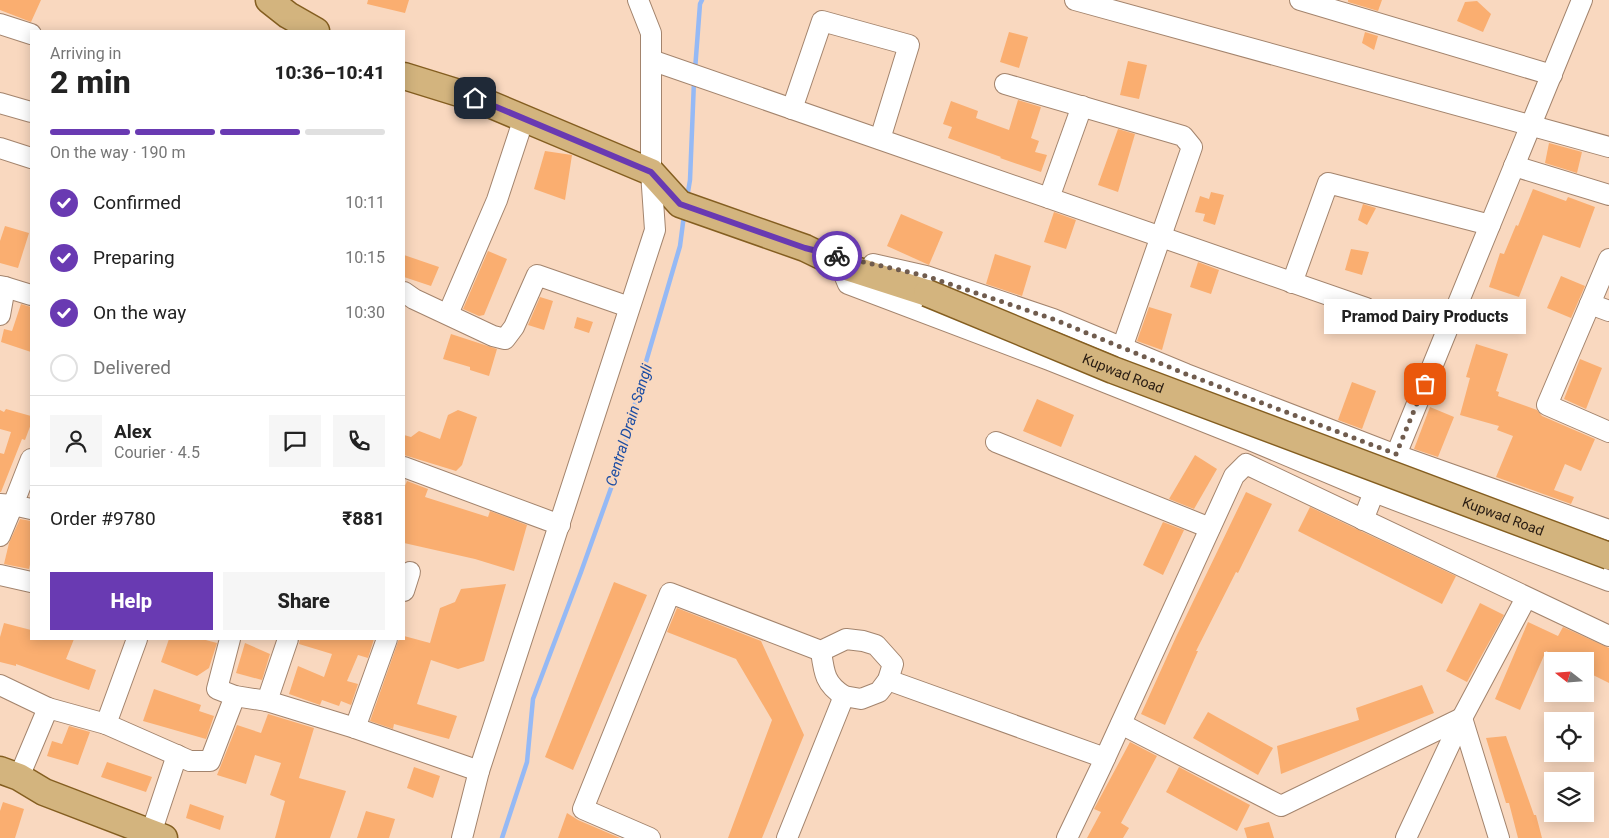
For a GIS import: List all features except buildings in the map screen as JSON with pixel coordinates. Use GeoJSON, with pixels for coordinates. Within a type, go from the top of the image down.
{"type":"FeatureCollection","features":[{"type":"Feature","properties":{"kind":"main road"},"geometry":{"type":"LineString","coordinates":[[269,0],[288,15],[314,30]]}},
{"type":"Feature","properties":{"kind":"main road"},"geometry":{"type":"LineString","coordinates":[[405,76],[475,98],[651,172]]}},
{"type":"Feature","properties":{"kind":"main road","name":"Kupwad Road"},"geometry":{"type":"LineString","coordinates":[[651,172],[680,204],[805,248],[840,266],[927,293],[1113,370],[1609,556]]}},
{"type":"Feature","properties":{"kind":"main road"},"geometry":{"type":"LineString","coordinates":[[9,774],[44,792],[158,835]]}},
{"type":"Feature","properties":{"kind":"street"},"geometry":{"type":"LineString","coordinates":[[462,838],[479,771],[655,230],[651,172],[651,33],[638,0]]}},
{"type":"Feature","properties":{"kind":"street"},"geometry":{"type":"LineString","coordinates":[[1075,0],[1530,127],[1609,147]]}},
{"type":"Feature","properties":{"kind":"street"},"geometry":{"type":"LineString","coordinates":[[1300,0],[1552,74]]}},
{"type":"Feature","properties":{"kind":"street"},"geometry":{"type":"LineString","coordinates":[[1363,520],[1374,492],[1396,454],[1582,0]]}},
{"type":"Feature","properties":{"kind":"street"},"geometry":{"type":"LineString","coordinates":[[792,109],[822,21],[909,44],[880,139]]}},
{"type":"Feature","properties":{"kind":"street"},"geometry":{"type":"LineString","coordinates":[[0,24],[30,34]]}},
{"type":"Feature","properties":{"kind":"street"},"geometry":{"type":"LineString","coordinates":[[651,60],[1366,308]]}},
{"type":"Feature","properties":{"kind":"street"},"geometry":{"type":"LineString","coordinates":[[1005,84],[1183,136],[1192,147],[1122,348]]}},
{"type":"Feature","properties":{"kind":"street"},"geometry":{"type":"LineString","coordinates":[[0,103],[30,112]]}},
{"type":"Feature","properties":{"kind":"street"},"geometry":{"type":"LineString","coordinates":[[1050,198],[1082,106]]}},
{"type":"Feature","properties":{"kind":"street"},"geometry":{"type":"LineString","coordinates":[[448,314],[497,200],[524,118]]}},
{"type":"Feature","properties":{"kind":"street"},"geometry":{"type":"LineString","coordinates":[[0,148],[30,158]]}},
{"type":"Feature","properties":{"kind":"street"},"geometry":{"type":"LineString","coordinates":[[1514,166],[1609,196]]}},
{"type":"Feature","properties":{"kind":"street"},"geometry":{"type":"LineString","coordinates":[[1292,282],[1328,183],[1490,225]]}},
{"type":"Feature","properties":{"kind":"street"},"geometry":{"type":"LineString","coordinates":[[805,248],[926,276],[1053,319],[1122,348],[1396,454],[1609,530]]}},
{"type":"Feature","properties":{"kind":"street"},"geometry":{"type":"LineString","coordinates":[[1609,259],[1547,405],[1609,432]]}},
{"type":"Feature","properties":{"kind":"street"},"geometry":{"type":"LineString","coordinates":[[840,266],[848,284],[1049,360],[1250,440],[1374,492],[1609,581]]}},
{"type":"Feature","properties":{"kind":"street"},"geometry":{"type":"LineString","coordinates":[[405,293],[414,299],[492,336],[505,339],[514,327],[537,275],[629,307]]}},
{"type":"Feature","properties":{"kind":"street"},"geometry":{"type":"LineString","coordinates":[[0,316],[2,286],[30,294]]}},
{"type":"Feature","properties":{"kind":"street"},"geometry":{"type":"LineString","coordinates":[[1590,304],[1609,311]]}},
{"type":"Feature","properties":{"kind":"street"},"geometry":{"type":"LineString","coordinates":[[1067,838],[1234,476],[1246,464],[1250,440]]}},
{"type":"Feature","properties":{"kind":"street"},"geometry":{"type":"LineString","coordinates":[[996,442],[1210,528]]}},
{"type":"Feature","properties":{"kind":"street"},"geometry":{"type":"LineString","coordinates":[[0,536],[15,506],[30,462]]}},
{"type":"Feature","properties":{"kind":"street"},"geometry":{"type":"LineString","coordinates":[[1246,464],[1609,636]]}},
{"type":"Feature","properties":{"kind":"street"},"geometry":{"type":"LineString","coordinates":[[405,467],[560,525]]}},
{"type":"Feature","properties":{"kind":"street"},"geometry":{"type":"LineString","coordinates":[[405,588],[410,572]]}},
{"type":"Feature","properties":{"kind":"street"},"geometry":{"type":"LineString","coordinates":[[0,575],[30,582]]}},
{"type":"Feature","properties":{"kind":"street"},"geometry":{"type":"LineString","coordinates":[[650,838],[582,808],[670,593],[821,651],[846,639],[876,645],[893,664],[888,680],[879,692],[861,699],[844,696],[834,690],[824,675],[821,651]]}},
{"type":"Feature","properties":{"kind":"street"},"geometry":{"type":"LineString","coordinates":[[1406,838],[1462,718],[1526,598]]}},
{"type":"Feature","properties":{"kind":"street"},"geometry":{"type":"LineString","coordinates":[[106,724],[137,640]]}},
{"type":"Feature","properties":{"kind":"street"},"geometry":{"type":"LineString","coordinates":[[230,640],[217,689],[235,696],[267,701],[355,728],[479,771]]}},
{"type":"Feature","properties":{"kind":"street"},"geometry":{"type":"LineString","coordinates":[[267,701],[288,640]]}},
{"type":"Feature","properties":{"kind":"street"},"geometry":{"type":"LineString","coordinates":[[355,728],[387,640]]}},
{"type":"Feature","properties":{"kind":"street"},"geometry":{"type":"LineString","coordinates":[[888,680],[1105,758]]}},
{"type":"Feature","properties":{"kind":"street"},"geometry":{"type":"LineString","coordinates":[[0,685],[48,708],[106,724],[190,762],[210,761],[235,696]]}},
{"type":"Feature","properties":{"kind":"street"},"geometry":{"type":"LineString","coordinates":[[787,838],[844,696]]}},
{"type":"Feature","properties":{"kind":"street"},"geometry":{"type":"LineString","coordinates":[[9,774],[48,708]]}},
{"type":"Feature","properties":{"kind":"street"},"geometry":{"type":"LineString","coordinates":[[1121,724],[1281,806],[1462,718]]}},
{"type":"Feature","properties":{"kind":"street"},"geometry":{"type":"LineString","coordinates":[[1462,718],[1499,838]]}},
{"type":"Feature","properties":{"kind":"street"},"geometry":{"type":"LineString","coordinates":[[158,835],[176,755]]}},
{"type":"Feature","properties":{"kind":"waterway","name":"Central Drain Sangli"},"geometry":{"type":"LineString","coordinates":[[695,70],[700,4],[702,0]]}},
{"type":"Feature","properties":{"kind":"waterway","name":"Central Drain Sangli"},"geometry":{"type":"LineString","coordinates":[[687,198],[690,180],[694,81]]}},
{"type":"Feature","properties":{"kind":"waterway","name":"Central Drain Sangli"},"geometry":{"type":"LineString","coordinates":[[502,838],[527,762],[533,699],[620,463],[643,372],[680,246],[684,215]]}},
{"type":"Feature","properties":{"kind":"way so far"},"geometry":{"type":"LineString","coordinates":[[837,256],[926,276],[1053,319],[1186,374],[1396,454],[1425,384]]}},
{"type":"Feature","properties":{"kind":"place","name":"Pramod Dairy Products"},"geometry":{"type":"Point","coordinates":[1425,384]}},
{"type":"Feature","properties":{"kind":"route"},"geometry":{"type":"LineString","coordinates":[[475,98],[651,172],[680,204],[805,248],[837,256]]}}]}
